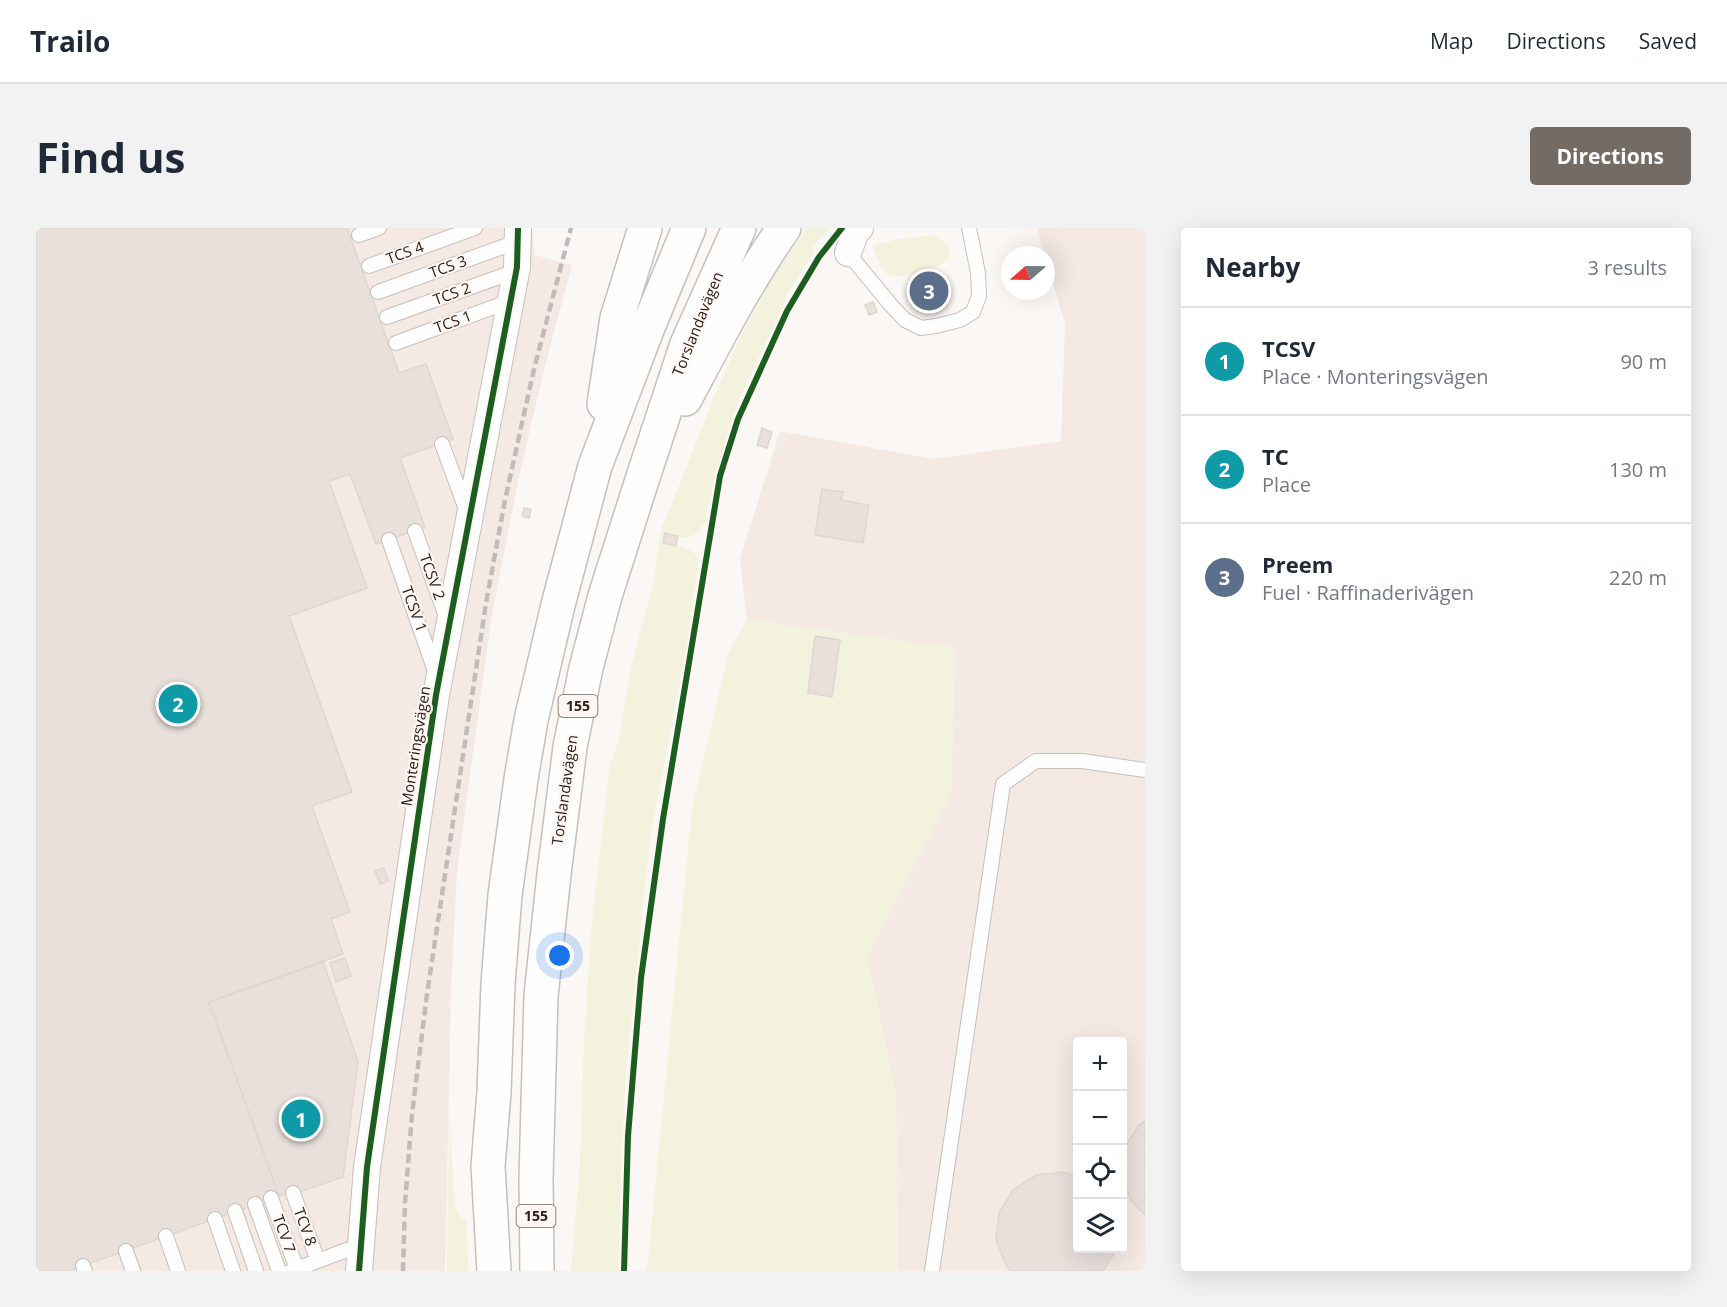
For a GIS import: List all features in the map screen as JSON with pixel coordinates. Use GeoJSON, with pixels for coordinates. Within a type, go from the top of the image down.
{"type":"FeatureCollection","features":[{"type":"Feature","properties":{"kind":"main road"},"geometry":{"type":"LineString","coordinates":[[595,465],[617,318],[645,228]]}},
{"type":"Feature","properties":{"kind":"main road","name":"155"},"geometry":{"type":"LineString","coordinates":[[494,1271],[489,1166],[498,984],[505,895],[531,720],[558,605],[595,465],[689,228]]}},
{"type":"Feature","properties":{"kind":"main road","name":"Torslandavägen"},"geometry":{"type":"LineString","coordinates":[[537,1271],[536,1178],[541,996],[570,747],[586,668],[605,596],[644,474],[687,344],[739,228]]}},
{"type":"Feature","properties":{"kind":"main road"},"geometry":{"type":"LineString","coordinates":[[644,474],[729,317],[784,228]]}},
{"type":"Feature","properties":{"kind":"street"},"geometry":{"type":"LineString","coordinates":[[848,253],[856,231],[860,228]]}},
{"type":"Feature","properties":{"kind":"street","name":"Monteringsvägen"},"geometry":{"type":"LineString","coordinates":[[359,1271],[368,1156],[438,679],[516,271],[519,235]]}},
{"type":"Feature","properties":{"kind":"lane"},"geometry":{"type":"LineString","coordinates":[[359,235],[379,228]]}},
{"type":"Feature","properties":{"kind":"lane","name":"TCS 4"},"geometry":{"type":"LineString","coordinates":[[369,266],[475,228]]}},
{"type":"Feature","properties":{"kind":"lane"},"geometry":{"type":"LineString","coordinates":[[848,253],[905,320],[921,328],[936,326],[960,320],[973,312],[979,296],[978,273],[969,228]]}},
{"type":"Feature","properties":{"kind":"lane","name":"TCS 3"},"geometry":{"type":"LineString","coordinates":[[378,292],[519,235]]}},
{"type":"Feature","properties":{"kind":"lane","name":"TCS 2"},"geometry":{"type":"LineString","coordinates":[[387,317],[516,271]]}},
{"type":"Feature","properties":{"kind":"lane","name":"TCS 1"},"geometry":{"type":"LineString","coordinates":[[396,343],[510,301]]}},
{"type":"Feature","properties":{"kind":"lane"},"geometry":{"type":"LineString","coordinates":[[442,444],[469,518]]}},
{"type":"Feature","properties":{"kind":"lane","name":"TCSV 2"},"geometry":{"type":"LineString","coordinates":[[415,531],[449,623]]}},
{"type":"Feature","properties":{"kind":"lane","name":"TCSV 1"},"geometry":{"type":"LineString","coordinates":[[389,540],[438,679]]}},
{"type":"Feature","properties":{"kind":"lane"},"geometry":{"type":"LineString","coordinates":[[932,1271],[1003,784],[1036,760],[1082,761],[1145,770]]}},
{"type":"Feature","properties":{"kind":"lane","name":"TCV 8"},"geometry":{"type":"LineString","coordinates":[[293,1193],[318,1261]]}},
{"type":"Feature","properties":{"kind":"lane","name":"TCV 7"},"geometry":{"type":"LineString","coordinates":[[271,1198],[294,1270]]}},
{"type":"Feature","properties":{"kind":"lane"},"geometry":{"type":"LineString","coordinates":[[255,1204],[279,1271]]}},
{"type":"Feature","properties":{"kind":"lane"},"geometry":{"type":"LineString","coordinates":[[235,1211],[256,1271]]}},
{"type":"Feature","properties":{"kind":"lane"},"geometry":{"type":"LineString","coordinates":[[215,1219],[233,1271]]}},
{"type":"Feature","properties":{"kind":"lane"},"geometry":{"type":"LineString","coordinates":[[166,1236],[178,1271]]}},
{"type":"Feature","properties":{"kind":"lane"},"geometry":{"type":"LineString","coordinates":[[294,1270],[360,1245]]}},
{"type":"Feature","properties":{"kind":"lane"},"geometry":{"type":"LineString","coordinates":[[126,1251],[133,1271]]}},
{"type":"Feature","properties":{"kind":"shaded area"},"geometry":{"type":"Polygon","coordinates":[[[36,228],[532,228],[535,255],[572,265],[520,472],[492,614],[457,871],[451,993],[445,1271],[36,1271],[36,228]]]}},
{"type":"Feature","properties":{"kind":"shaded area"},"geometry":{"type":"Polygon","coordinates":[[[1037,228],[1145,228],[1145,1271],[898,1271],[896,1096],[867,956],[951,794],[955,648],[747,620],[740,559],[780,431],[933,459],[1061,441],[1065,324],[1055,290],[1055,246],[1042,246],[1037,228]]]}},
{"type":"Feature","properties":{"kind":"green space"},"geometry":{"type":"Polygon","coordinates":[[[807,228],[831,228],[811,248],[814,253],[788,292],[740,397],[714,481],[705,522],[691,537],[683,538],[665,534],[664,543],[690,550],[696,555],[698,565],[687,644],[650,839],[626,1071],[619,1271],[571,1271],[580,1163],[591,931],[610,764],[616,750],[631,668],[655,576],[659,538],[714,397],[742,334],[772,278],[807,228]]]}},
{"type":"Feature","properties":{"kind":"green space"},"geometry":{"type":"Polygon","coordinates":[[[932,235],[945,243],[950,257],[935,268],[909,275],[888,275],[879,263],[872,246],[899,239],[932,235]]]}},
{"type":"Feature","properties":{"kind":"green space"},"geometry":{"type":"Polygon","coordinates":[[[747,620],[955,648],[951,794],[867,956],[896,1096],[898,1271],[647,1271],[692,808],[729,651],[747,620]]]}},
{"type":"Feature","properties":{"kind":"green space"},"geometry":{"type":"Polygon","coordinates":[[[449,1112],[455,1204],[459,1216],[467,1221],[468,1271],[447,1271],[449,1112]]]}},
{"type":"Feature","properties":{"kind":"building"},"geometry":{"type":"Polygon","coordinates":[[[36,228],[347,228],[399,373],[426,364],[453,439],[400,458],[425,527],[376,544],[350,474],[329,481],[367,588],[289,616],[352,792],[312,806],[350,912],[331,919],[343,954],[209,1002],[279,1196],[68,1271],[36,1271],[36,228]]]}},
{"type":"Feature","properties":{"kind":"building"},"geometry":{"type":"Polygon","coordinates":[[[936,284],[938,290],[922,296],[920,291],[936,284]]]}},
{"type":"Feature","properties":{"kind":"building"},"geometry":{"type":"Polygon","coordinates":[[[873,302],[877,312],[869,315],[865,305],[873,302]]]}},
{"type":"Feature","properties":{"kind":"building"},"geometry":{"type":"Polygon","coordinates":[[[762,428],[772,432],[767,448],[757,445],[762,428]]]}},
{"type":"Feature","properties":{"kind":"building"},"geometry":{"type":"Polygon","coordinates":[[[822,489],[843,492],[841,500],[869,505],[863,543],[815,535],[822,489]]]}},
{"type":"Feature","properties":{"kind":"building"},"geometry":{"type":"Polygon","coordinates":[[[524,508],[531,509],[529,518],[522,516],[524,508]]]}},
{"type":"Feature","properties":{"kind":"building"},"geometry":{"type":"Polygon","coordinates":[[[665,533],[678,536],[676,546],[663,543],[665,533]]]}},
{"type":"Feature","properties":{"kind":"building"},"geometry":{"type":"Polygon","coordinates":[[[815,636],[840,640],[832,697],[808,693],[815,636]]]}},
{"type":"Feature","properties":{"kind":"building"},"geometry":{"type":"Polygon","coordinates":[[[384,868],[388,881],[380,884],[375,871],[384,868]]]}},
{"type":"Feature","properties":{"kind":"building"},"geometry":{"type":"Polygon","coordinates":[[[345,958],[351,976],[336,982],[330,963],[345,958]]]}},
{"type":"Feature","properties":{"kind":"building"},"geometry":{"type":"Polygon","coordinates":[[[323,962],[358,1061],[343,1177],[279,1196],[209,1002],[323,962]]]}},
{"type":"Feature","properties":{"kind":"building"},"geometry":{"type":"Polygon","coordinates":[[[1145,1121],[1145,1215],[1131,1201],[1127,1190],[1127,1143],[1139,1125],[1145,1121]]]}},
{"type":"Feature","properties":{"kind":"building"},"geometry":{"type":"Polygon","coordinates":[[[1063,1172],[1073,1175],[1073,1253],[1114,1253],[1103,1271],[1011,1271],[1006,1265],[996,1240],[999,1213],[1013,1190],[1036,1175],[1063,1172]]]}},
{"type":"Feature","properties":{"kind":"railway"},"geometry":{"type":"LineString","coordinates":[[403,1271],[405,1203],[412,1114],[427,994],[486,603],[505,500],[534,369],[571,228]]}},
{"type":"Feature","properties":{"kind":"cycle path"},"geometry":{"type":"LineString","coordinates":[[359,1271],[367,1167],[436,695],[517,267],[518,228]]}},
{"type":"Feature","properties":{"kind":"cycle path"},"geometry":{"type":"LineString","coordinates":[[624,1271],[628,1136],[641,978],[663,819],[720,476],[738,419],[787,311],[819,257],[842,228]]}},
{"type":"Feature","properties":{"kind":"place","name":"Preem"},"geometry":{"type":"Point","coordinates":[929,291]}},
{"type":"Feature","properties":{"kind":"place","name":"TC"},"geometry":{"type":"Point","coordinates":[178,704]}},
{"type":"Feature","properties":{"kind":"place","name":"TCSV"},"geometry":{"type":"Point","coordinates":[301,1119]}}]}
